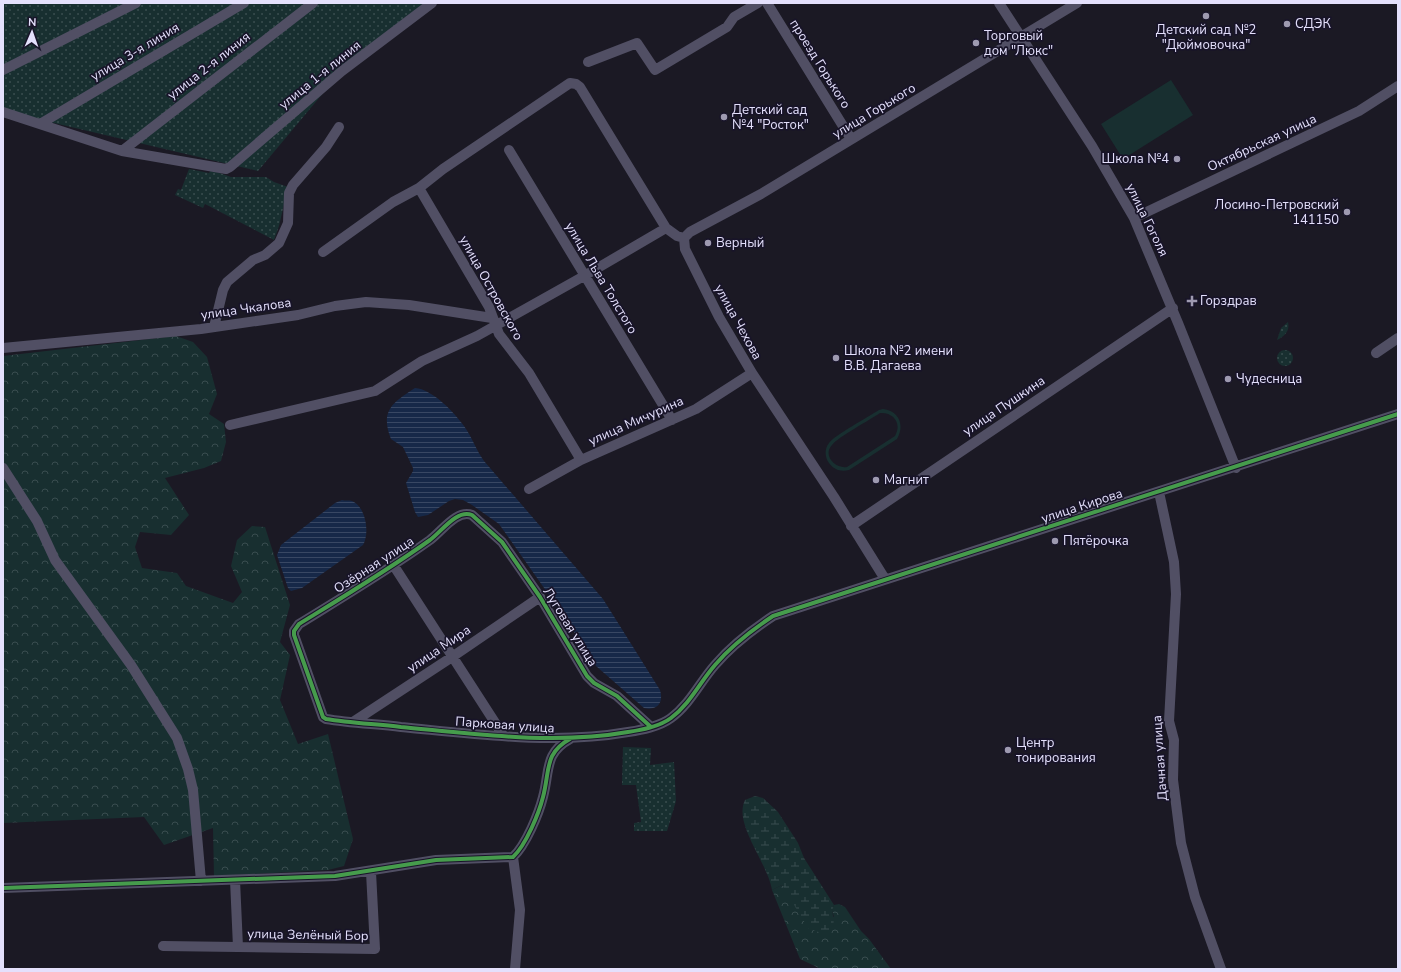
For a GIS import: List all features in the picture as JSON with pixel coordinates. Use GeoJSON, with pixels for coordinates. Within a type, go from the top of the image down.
{"type":"FeatureCollection","features":[{"type":"Feature","properties":{"kind":"street"},"geometry":{"type":"LineString","coordinates":[[3,70],[136,3]]}},
{"type":"Feature","properties":{"kind":"street","name":"улица 3-я линия"},"geometry":{"type":"LineString","coordinates":[[40,124],[244,3]]}},
{"type":"Feature","properties":{"kind":"street","name":"улица 2-я линия"},"geometry":{"type":"LineString","coordinates":[[122,151],[313,3]]}},
{"type":"Feature","properties":{"kind":"street","name":"улица 1-я линия"},"geometry":{"type":"LineString","coordinates":[[122,151],[226,169],[342,71],[432,3]]}},
{"type":"Feature","properties":{"kind":"street"},"geometry":{"type":"LineString","coordinates":[[588,62],[637,43],[655,70],[727,27],[734,17],[758,3]]}},
{"type":"Feature","properties":{"kind":"street","name":"проезд Горького"},"geometry":{"type":"LineString","coordinates":[[767,3],[851,139]]}},
{"type":"Feature","properties":{"kind":"street","name":"улица Гоголя"},"geometry":{"type":"LineString","coordinates":[[999,3],[1092,146],[1134,218],[1236,468]]}},
{"type":"Feature","properties":{"kind":"street","name":"улица Горького"},"geometry":{"type":"LineString","coordinates":[[684,238],[690,232],[761,194],[1022,38],[1077,3]]}},
{"type":"Feature","properties":{"kind":"street"},"geometry":{"type":"LineString","coordinates":[[323,252],[393,202],[419,188],[442,169],[570,83],[576,84],[580,87],[666,228],[677,236],[684,238]]}},
{"type":"Feature","properties":{"kind":"street","name":"Октябрьская улица"},"geometry":{"type":"LineString","coordinates":[[1134,218],[1359,110],[1398,86]]}},
{"type":"Feature","properties":{"kind":"street"},"geometry":{"type":"LineString","coordinates":[[3,112],[122,151]]}},
{"type":"Feature","properties":{"kind":"street"},"geometry":{"type":"LineString","coordinates":[[214,327],[223,290],[228,282],[253,260],[265,255],[279,243],[288,223],[289,193],[293,185],[326,148],[339,127]]}},
{"type":"Feature","properties":{"kind":"street","name":"улица Льва Толстого"},"geometry":{"type":"LineString","coordinates":[[509,150],[672,420]]}},
{"type":"Feature","properties":{"kind":"street","name":"улица Островского"},"geometry":{"type":"LineString","coordinates":[[419,188],[489,307],[503,340],[529,373],[580,460]]}},
{"type":"Feature","properties":{"kind":"street"},"geometry":{"type":"LineString","coordinates":[[230,425],[375,391],[422,361],[477,336],[494,321],[584,276],[666,228]]}},
{"type":"Feature","properties":{"kind":"street","name":"улица Чехова"},"geometry":{"type":"LineString","coordinates":[[684,238],[685,249],[719,317],[752,373],[885,579]]}},
{"type":"Feature","properties":{"kind":"street","name":"улица Чкалова"},"geometry":{"type":"LineString","coordinates":[[3,348],[214,327],[366,302],[409,305],[494,321]]}},
{"type":"Feature","properties":{"kind":"street","name":"улица Пушкина"},"geometry":{"type":"LineString","coordinates":[[851,526],[1172,308]]}},
{"type":"Feature","properties":{"kind":"street"},"geometry":{"type":"LineString","coordinates":[[1376,353],[1398,338]]}},
{"type":"Feature","properties":{"kind":"street","name":"улица Мичурина"},"geometry":{"type":"LineString","coordinates":[[529,489],[580,460],[696,409],[752,373]]}},
{"type":"Feature","properties":{"kind":"street","name":"улица Кирова"},"geometry":{"type":"LineString","coordinates":[[678,711],[715,665],[749,632],[773,616],[1236,468],[1398,414]]}},
{"type":"Feature","properties":{"kind":"street"},"geometry":{"type":"LineString","coordinates":[[3,468],[37,521],[55,560],[131,665],[177,738],[188,769],[193,790],[201,881]]}},
{"type":"Feature","properties":{"kind":"street","name":"Дачная улица"},"geometry":{"type":"LineString","coordinates":[[1159,492],[1174,562],[1176,594],[1169,721],[1174,740],[1174,788],[1182,843],[1194,891],[1221,969]]}},
{"type":"Feature","properties":{"kind":"street","name":"Озёрная улица"},"geometry":{"type":"LineString","coordinates":[[326,719],[323,717],[294,636],[294,631],[299,624],[394,566],[464,513]]}},
{"type":"Feature","properties":{"kind":"street","name":"Луговая улица"},"geometry":{"type":"LineString","coordinates":[[464,513],[472,515],[496,536],[540,597],[587,676],[594,683],[617,696],[652,727]]}},
{"type":"Feature","properties":{"kind":"street"},"geometry":{"type":"LineString","coordinates":[[394,566],[503,735]]}},
{"type":"Feature","properties":{"kind":"street","name":"улица Мира"},"geometry":{"type":"LineString","coordinates":[[353,722],[540,597]]}},
{"type":"Feature","properties":{"kind":"street","name":"Парковая улица"},"geometry":{"type":"LineString","coordinates":[[326,719],[503,735],[570,739],[608,736],[652,727],[670,719],[678,711]]}},
{"type":"Feature","properties":{"kind":"street"},"geometry":{"type":"LineString","coordinates":[[3,888],[335,876],[371,872],[436,860],[513,856],[518,852],[527,835],[543,797],[551,758],[559,745],[570,739]]}},
{"type":"Feature","properties":{"kind":"street"},"geometry":{"type":"LineString","coordinates":[[513,856],[520,910],[515,969]]}},
{"type":"Feature","properties":{"kind":"street","name":"улица Зелёный Бор"},"geometry":{"type":"LineString","coordinates":[[163,946],[375,949],[371,872]]}},
{"type":"Feature","properties":{"kind":"street"},"geometry":{"type":"LineString","coordinates":[[235,880],[238,947]]}},
{"type":"Feature","properties":{"kind":"green space"},"geometry":{"type":"Polygon","coordinates":[[[3,3],[435,3],[345,67],[258,171],[3,111],[3,3]]]}},
{"type":"Feature","properties":{"kind":"green space"},"geometry":{"type":"Polygon","coordinates":[[[1171,80],[1193,115],[1123,159],[1101,124],[1171,80]]]}},
{"type":"Feature","properties":{"kind":"green space"},"geometry":{"type":"Polygon","coordinates":[[[189,169],[209,173],[211,170],[231,177],[266,177],[274,182],[288,187],[279,226],[274,240],[205,204],[203,208],[175,195],[178,189],[181,190],[189,169]]]}},
{"type":"Feature","properties":{"kind":"green space"},"geometry":{"type":"Polygon","coordinates":[[[1288,322],[1286,333],[1277,340],[1281,328],[1288,322]]]}},
{"type":"Feature","properties":{"kind":"green space"},"geometry":{"type":"Polygon","coordinates":[[[176,336],[193,342],[207,357],[217,394],[209,414],[224,424],[226,442],[221,461],[204,468],[165,478],[189,515],[171,535],[140,532],[135,547],[142,568],[177,573],[186,586],[233,603],[242,592],[231,566],[237,540],[252,526],[265,527],[290,605],[280,642],[290,655],[280,700],[298,744],[328,734],[353,839],[344,866],[328,870],[214,876],[213,828],[164,845],[144,817],[3,823],[3,356],[176,336]]]}},
{"type":"Feature","properties":{"kind":"green space"},"geometry":{"type":"Polygon","coordinates":[[[1282,350],[1288,350],[1293,355],[1291,364],[1288,366],[1282,366],[1277,361],[1277,355],[1282,350]]]}},
{"type":"Feature","properties":{"kind":"green space"},"geometry":{"type":"Polygon","coordinates":[[[879,410],[889,410],[897,416],[900,429],[897,439],[849,470],[840,471],[835,469],[828,461],[826,456],[826,448],[829,443],[845,431],[879,410]],[[880,413],[835,442],[829,449],[829,457],[832,461],[839,466],[847,467],[895,436],[898,427],[897,423],[893,417],[885,413],[880,413]]]}},
{"type":"Feature","properties":{"kind":"green space"},"geometry":{"type":"Polygon","coordinates":[[[623,747],[651,748],[650,765],[674,762],[676,801],[667,831],[634,831],[634,823],[641,822],[636,785],[622,785],[623,747]]]}},
{"type":"Feature","properties":{"kind":"green space"},"geometry":{"type":"Polygon","coordinates":[[[755,796],[763,798],[778,812],[798,843],[804,858],[834,905],[833,926],[827,933],[818,932],[808,928],[782,885],[772,890],[769,879],[747,832],[744,820],[743,810],[745,800],[755,796]]]}},
{"type":"Feature","properties":{"kind":"green space"},"geometry":{"type":"Polygon","coordinates":[[[782,885],[785,889],[834,917],[832,910],[834,905],[839,904],[845,907],[861,931],[869,939],[891,969],[821,969],[800,959],[772,890],[782,885]]]}},
{"type":"Feature","properties":{"kind":"water"},"geometry":{"type":"Polygon","coordinates":[[[415,388],[428,392],[455,414],[467,430],[484,461],[603,599],[660,690],[661,699],[656,707],[649,709],[644,708],[596,666],[561,612],[499,524],[472,505],[463,500],[455,499],[449,501],[428,515],[418,517],[406,483],[413,471],[413,468],[403,447],[391,439],[387,421],[390,409],[394,403],[415,388]]]}},
{"type":"Feature","properties":{"kind":"water"},"geometry":{"type":"Polygon","coordinates":[[[342,500],[352,501],[361,509],[366,527],[363,545],[302,588],[291,591],[288,588],[277,555],[281,545],[335,503],[342,500]]]}},
{"type":"Feature","properties":{"kind":"cycle path"},"geometry":{"type":"LineString","coordinates":[[651,727],[617,696],[594,683],[587,676],[540,597],[502,542],[472,515],[466,514],[455,518],[430,540],[382,573],[299,624],[294,631],[294,635],[323,717],[326,719],[457,733],[543,738],[600,736],[650,728],[661,724],[678,712],[728,651],[750,632],[773,616],[1398,414]]}},
{"type":"Feature","properties":{"kind":"cycle path"},"geometry":{"type":"LineString","coordinates":[[3,888],[335,876],[436,860],[513,857],[523,845],[538,811],[543,797],[549,764],[552,757],[556,750],[570,739]]}},
{"type":"Feature","properties":{"kind":"place","name":"Детский сад №2 \"Дюймовочка\""},"geometry":{"type":"Point","coordinates":[1206,16]}},
{"type":"Feature","properties":{"kind":"place","name":"СДЭК"},"geometry":{"type":"Point","coordinates":[1287,24]}},
{"type":"Feature","properties":{"kind":"place","name":"Торговый дом \"Люкс\""},"geometry":{"type":"Point","coordinates":[976,43]}},
{"type":"Feature","properties":{"kind":"place","name":"Детский сад №4 \"Росток\""},"geometry":{"type":"Point","coordinates":[724,117]}},
{"type":"Feature","properties":{"kind":"place","name":"Школа №4"},"geometry":{"type":"Point","coordinates":[1177,159]}},
{"type":"Feature","properties":{"kind":"place","name":"Лосино-Петровский 141150"},"geometry":{"type":"Point","coordinates":[1347,212]}},
{"type":"Feature","properties":{"kind":"place","name":"Верный"},"geometry":{"type":"Point","coordinates":[708,243]}},
{"type":"Feature","properties":{"kind":"place","name":"Горздрав"},"geometry":{"type":"Point","coordinates":[1192,301]}},
{"type":"Feature","properties":{"kind":"place","name":"Школа №2 имени В.В. Дагаева"},"geometry":{"type":"Point","coordinates":[836,358]}},
{"type":"Feature","properties":{"kind":"place","name":"Чудесница"},"geometry":{"type":"Point","coordinates":[1228,379]}},
{"type":"Feature","properties":{"kind":"place","name":"Магнит"},"geometry":{"type":"Point","coordinates":[876,480]}},
{"type":"Feature","properties":{"kind":"place","name":"Пятёрочка"},"geometry":{"type":"Point","coordinates":[1055,541]}},
{"type":"Feature","properties":{"kind":"place","name":"Центр тонирования"},"geometry":{"type":"Point","coordinates":[1008,750]}}]}
